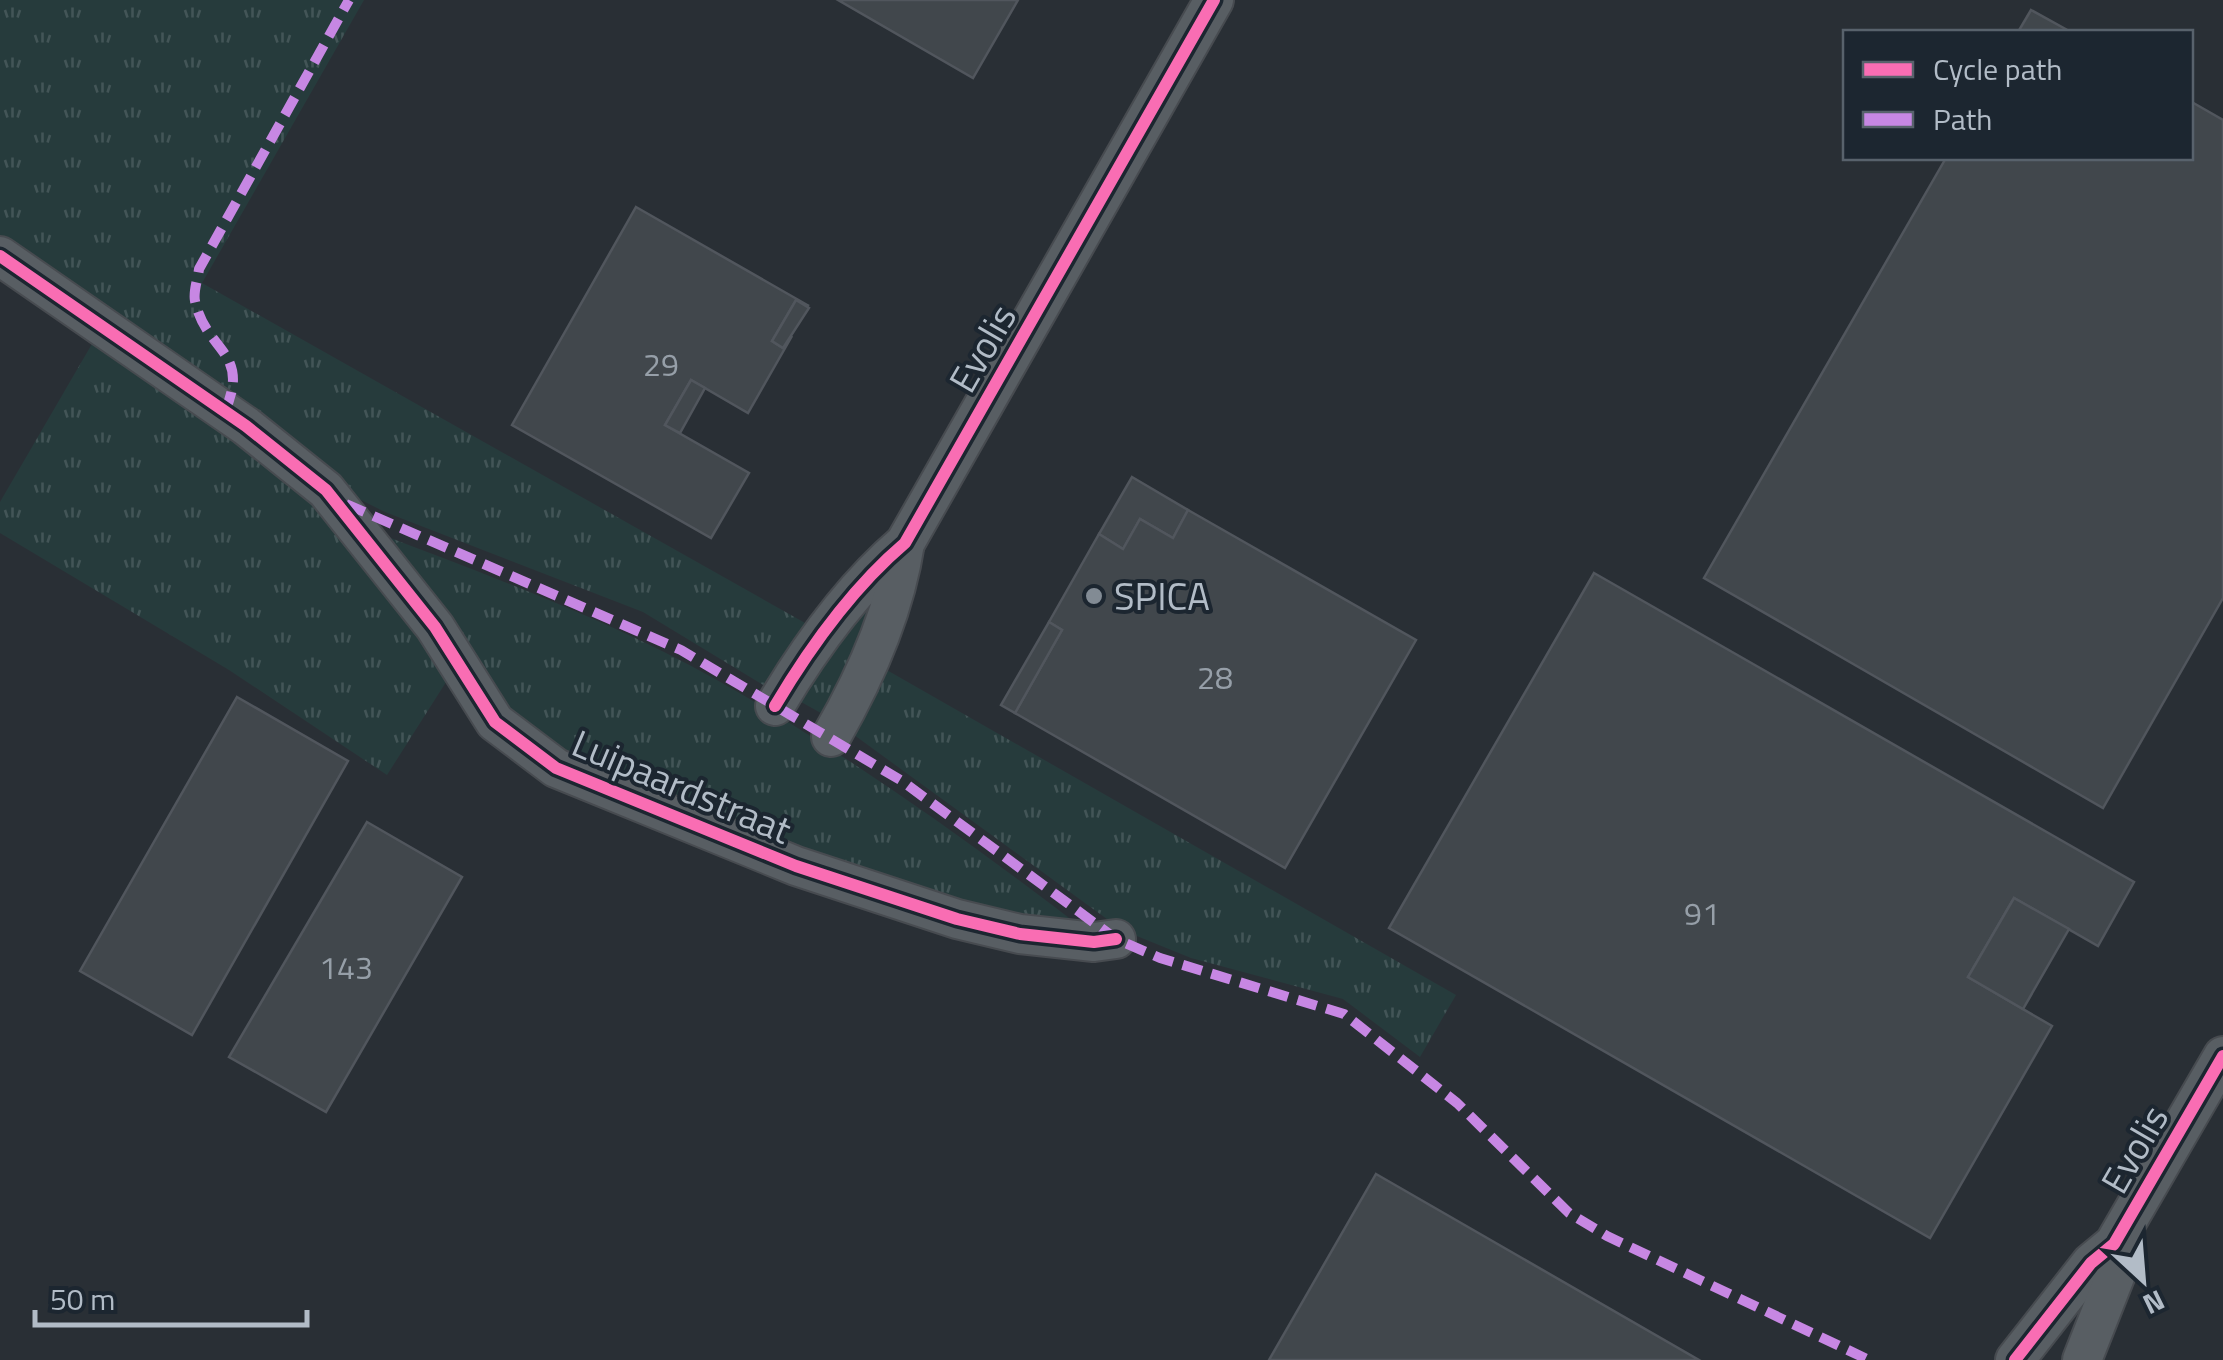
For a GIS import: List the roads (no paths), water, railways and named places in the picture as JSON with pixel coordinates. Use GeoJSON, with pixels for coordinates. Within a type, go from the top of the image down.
{"type":"FeatureCollection","features":[{"type":"Feature","properties":{"kind":"street","name":"Evolis"},"geometry":{"type":"LineString","coordinates":[[832,736],[868,662],[900,576],[905,544],[1214,0]]}},
{"type":"Feature","properties":{"kind":"street","name":"Luipaardstraat"},"geometry":{"type":"LineString","coordinates":[[0,256],[246,426],[326,490],[435,627],[495,722],[556,768],[796,866],[957,919],[1020,934],[1094,942],[1116,939]]}},
{"type":"Feature","properties":{"kind":"street","name":"Evolis"},"geometry":{"type":"LineString","coordinates":[[776,706],[826,629],[882,563],[905,544]]}},
{"type":"Feature","properties":{"kind":"street","name":"Evolis"},"geometry":{"type":"LineString","coordinates":[[2015,1360],[2091,1263],[2114,1244],[2223,1056]]}},
{"type":"Feature","properties":{"kind":"street","name":"Evolis"},"geometry":{"type":"LineString","coordinates":[[2082,1360],[2116,1274],[2114,1244]]}},
{"type":"Feature","properties":{"kind":"place","name":"SPICA"},"geometry":{"type":"Point","coordinates":[1094,596]}}]}
